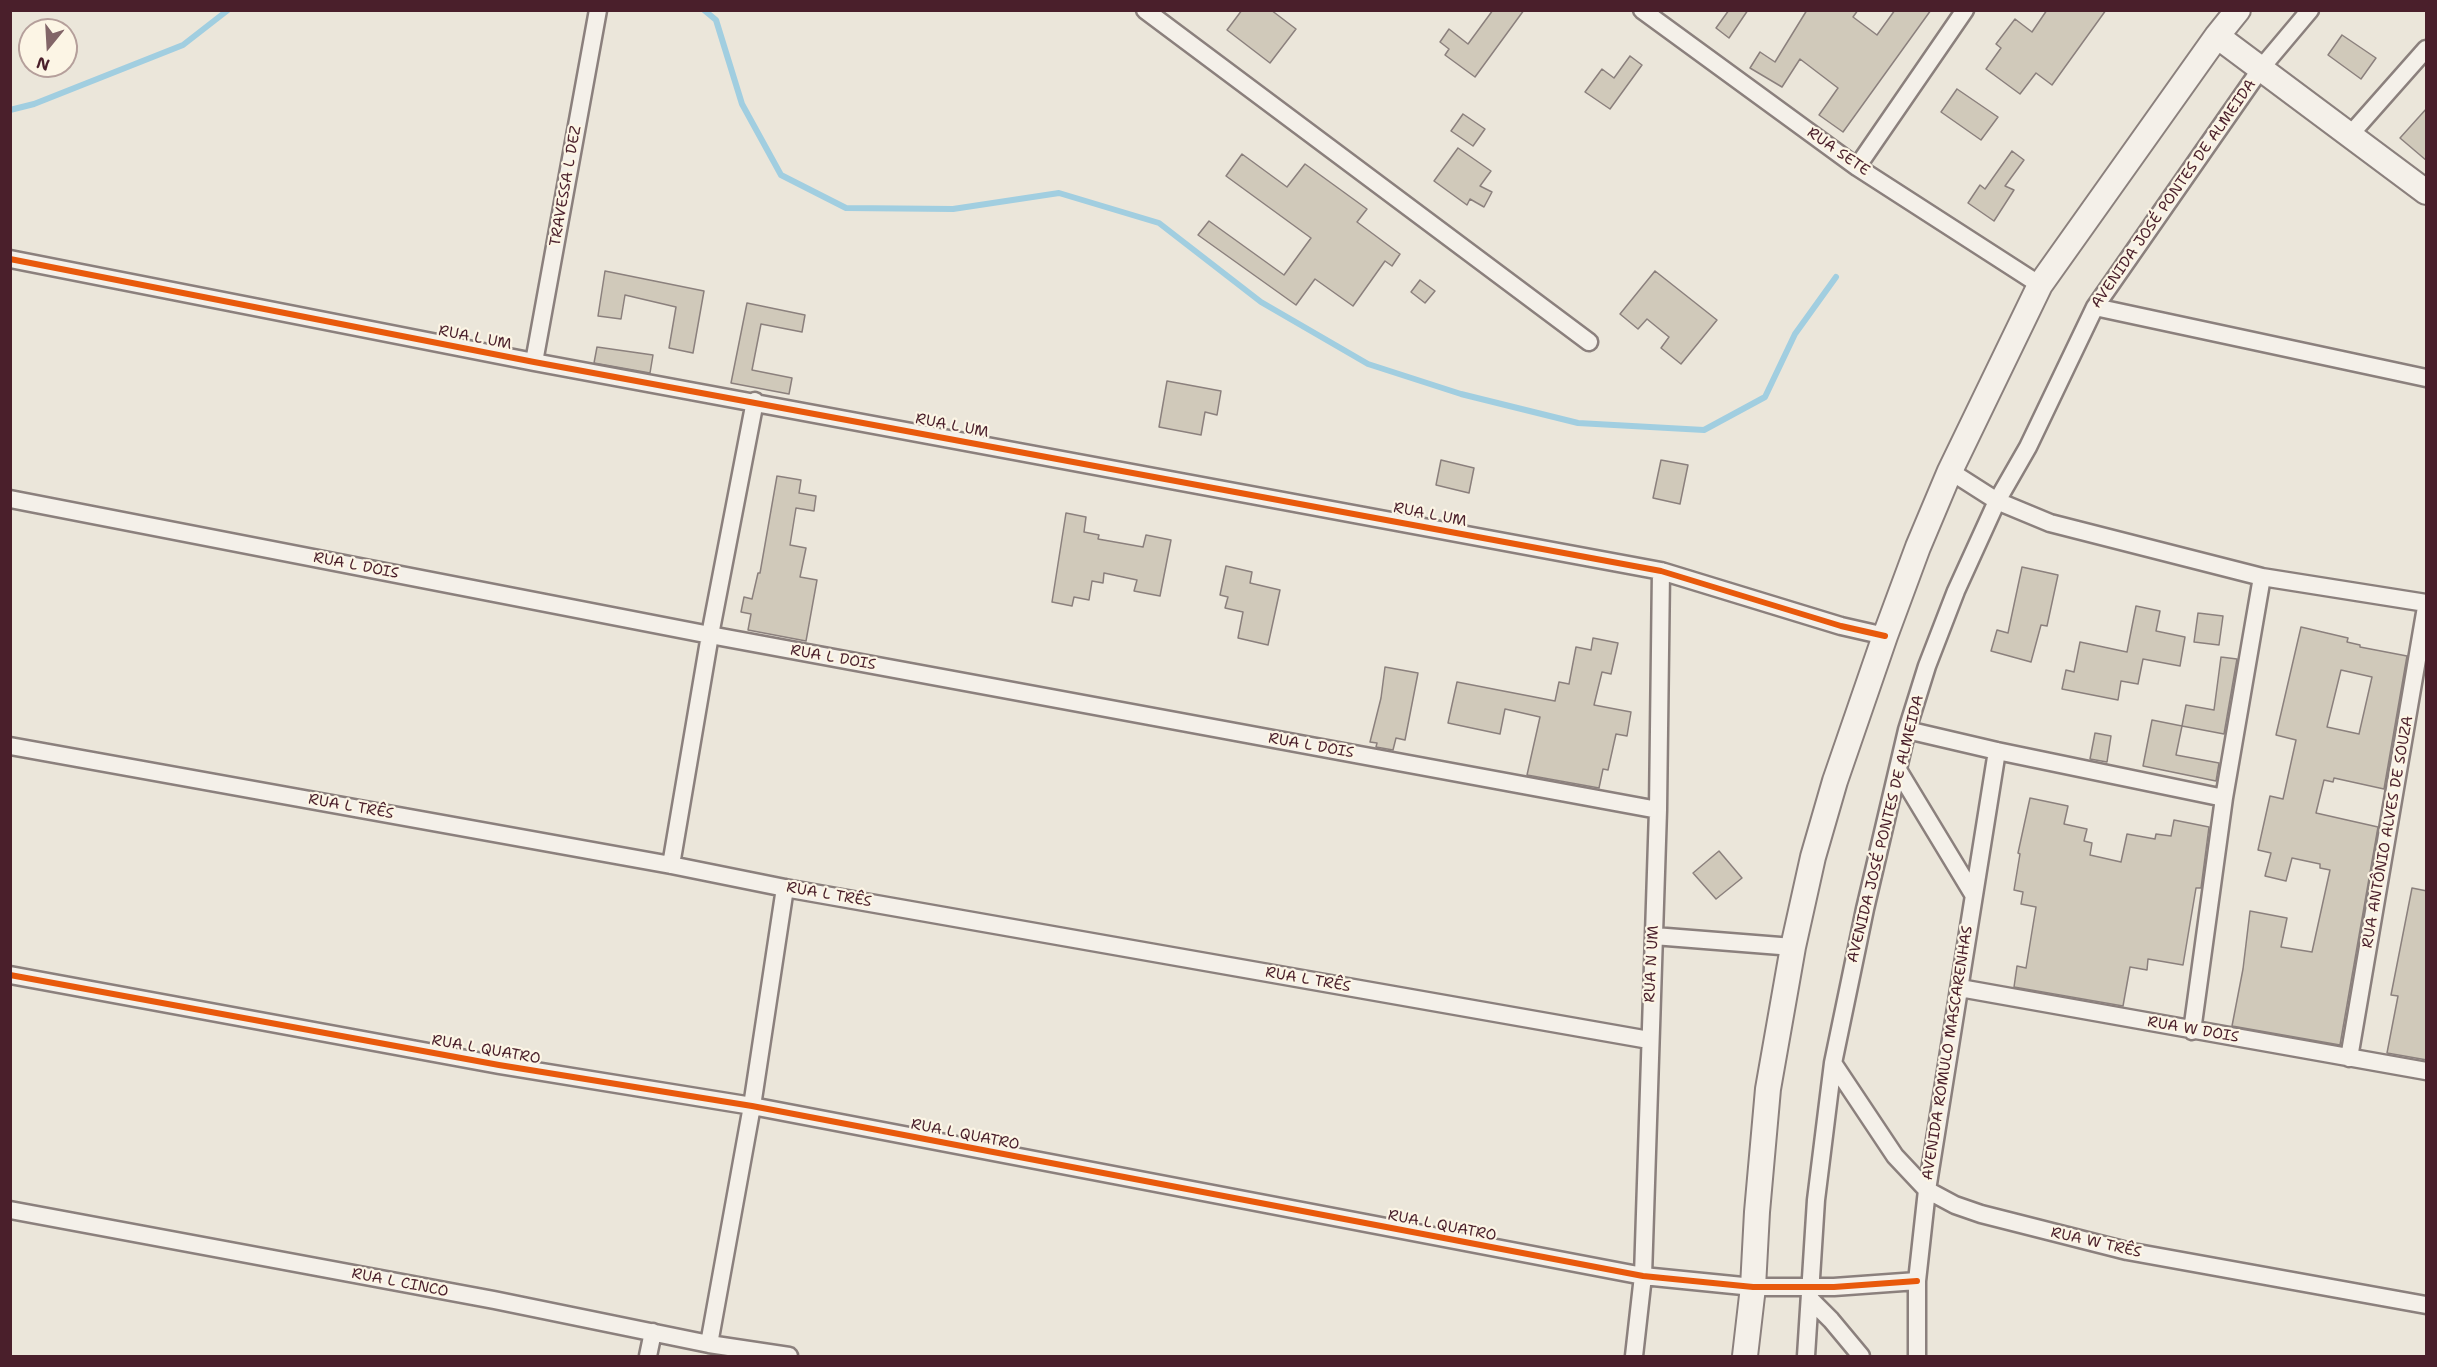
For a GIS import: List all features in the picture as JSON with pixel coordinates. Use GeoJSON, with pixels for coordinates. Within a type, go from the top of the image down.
{"type":"FeatureCollection","features":[{"type":"Feature","properties":{"kind":"street","name":"TRAVESSA L DEZ"},"geometry":{"type":"LineString","coordinates":[[534,362],[598,10]]}},
{"type":"Feature","properties":{"kind":"street"},"geometry":{"type":"LineString","coordinates":[[1145,10],[1589,342]]}},
{"type":"Feature","properties":{"kind":"street","name":"RUA SETE"},"geometry":{"type":"LineString","coordinates":[[1642,10],[1857,167],[2040,285]]}},
{"type":"Feature","properties":{"kind":"street"},"geometry":{"type":"LineString","coordinates":[[1857,167],[1965,10]]}},
{"type":"Feature","properties":{"kind":"street"},"geometry":{"type":"LineString","coordinates":[[1745,1356],[1753,1287],[1768,1089],[1793,947],[1813,857],[1835,781],[1885,636],[1918,547],[1950,471],[2040,285],[2217,36],[2238,10]]}},
{"type":"Feature","properties":{"kind":"street","name":"AVENIDA JOSÉ PONTES DE ALMEIDA"},"geometry":{"type":"LineString","coordinates":[[1806,1356],[1816,1200],[1833,1063],[1865,909],[1907,730],[1927,666],[1956,591],[1997,501],[2028,447],[2095,307],[2262,67],[2310,10]]}},
{"type":"Feature","properties":{"kind":"street"},"geometry":{"type":"LineString","coordinates":[[2217,36],[2262,67],[2349,136],[2427,192]]}},
{"type":"Feature","properties":{"kind":"street"},"geometry":{"type":"LineString","coordinates":[[2349,136],[2427,49]]}},
{"type":"Feature","properties":{"kind":"street","name":"RUA L UM"},"geometry":{"type":"LineString","coordinates":[[10,259],[534,362],[755,401],[1661,571],[1841,626],[1885,636]]}},
{"type":"Feature","properties":{"kind":"street"},"geometry":{"type":"LineString","coordinates":[[2095,307],[2427,378]]}},
{"type":"Feature","properties":{"kind":"street"},"geometry":{"type":"LineString","coordinates":[[671,865],[710,635],[755,401]]}},
{"type":"Feature","properties":{"kind":"street"},"geometry":{"type":"LineString","coordinates":[[1950,471],[1997,501],[2050,523],[2262,577],[2427,605]]}},
{"type":"Feature","properties":{"kind":"street","name":"RUA L DOIS"},"geometry":{"type":"LineString","coordinates":[[10,500],[710,635],[1658,810]]}},
{"type":"Feature","properties":{"kind":"street","name":"RUA N UM"},"geometry":{"type":"LineString","coordinates":[[1634,1356],[1643,1276],[1658,810],[1661,571]]}},
{"type":"Feature","properties":{"kind":"street"},"geometry":{"type":"LineString","coordinates":[[2192,1030],[2224,798],[2262,577]]}},
{"type":"Feature","properties":{"kind":"street","name":"RUA ANTÔNIO ALVES DE SOUZA"},"geometry":{"type":"LineString","coordinates":[[2349,1058],[2427,605]]}},
{"type":"Feature","properties":{"kind":"street"},"geometry":{"type":"LineString","coordinates":[[1907,730],[1997,752],[2224,798]]}},
{"type":"Feature","properties":{"kind":"street","name":"RUA L TRÊS"},"geometry":{"type":"LineString","coordinates":[[10,746],[671,865],[785,888],[1649,1040]]}},
{"type":"Feature","properties":{"kind":"street","name":"AVENIDA ROMULO MASCARENHAS"},"geometry":{"type":"LineString","coordinates":[[1917,1356],[1917,1281],[1927,1190],[1960,988],[1972,894],[1997,752]]}},
{"type":"Feature","properties":{"kind":"street"},"geometry":{"type":"LineString","coordinates":[[1898,770],[1972,894]]}},
{"type":"Feature","properties":{"kind":"street"},"geometry":{"type":"LineString","coordinates":[[709,1344],[752,1106],[785,888]]}},
{"type":"Feature","properties":{"kind":"street"},"geometry":{"type":"LineString","coordinates":[[1654,936],[1793,947]]}},
{"type":"Feature","properties":{"kind":"street","name":"RUA L QUATRO"},"geometry":{"type":"LineString","coordinates":[[10,975],[499,1065],[752,1106],[1643,1276],[1810,1293],[1917,1281]]}},
{"type":"Feature","properties":{"kind":"street","name":"RUA W DOIS"},"geometry":{"type":"LineString","coordinates":[[1960,988],[2427,1071]]}},
{"type":"Feature","properties":{"kind":"street","name":"RUA W TRÊS"},"geometry":{"type":"LineString","coordinates":[[1833,1063],[1895,1156],[1927,1190],[1955,1205],[1981,1214],[2127,1251],[2427,1305]]}},
{"type":"Feature","properties":{"kind":"street","name":"RUA L CINCO"},"geometry":{"type":"LineString","coordinates":[[10,1210],[653,1332],[757,1354],[789,1356]]}},
{"type":"Feature","properties":{"kind":"street"},"geometry":{"type":"LineString","coordinates":[[1810,1293],[1861,1356]]}},
{"type":"Feature","properties":{"kind":"street"},"geometry":{"type":"LineString","coordinates":[[648,1356],[653,1332]]}},
{"type":"Feature","properties":{"kind":"building"},"geometry":{"type":"Polygon","coordinates":[[[1242,10],[1271,10],[1296,29],[1270,63],[1227,30],[1242,10]]]}},
{"type":"Feature","properties":{"kind":"building"},"geometry":{"type":"Polygon","coordinates":[[[1493,10],[1524,10],[1475,77],[1445,55],[1449,49],[1440,42],[1449,29],[1468,44],[1493,10]]]}},
{"type":"Feature","properties":{"kind":"building"},"geometry":{"type":"Polygon","coordinates":[[[1729,10],[1748,10],[1729,38],[1716,28],[1729,10]]]}},
{"type":"Feature","properties":{"kind":"building"},"geometry":{"type":"Polygon","coordinates":[[[1807,10],[1858,10],[1853,17],[1877,35],[1895,10],[1931,10],[1843,132],[1819,115],[1838,88],[1800,59],[1782,87],[1750,68],[1760,52],[1775,62],[1807,10]]]}},
{"type":"Feature","properties":{"kind":"building"},"geometry":{"type":"Polygon","coordinates":[[[2047,10],[2106,10],[2052,85],[2036,73],[2020,94],[1986,69],[2001,48],[1996,44],[2015,19],[2032,32],[2047,10]]]}},
{"type":"Feature","properties":{"kind":"building"},"geometry":{"type":"Polygon","coordinates":[[[2342,35],[2376,58],[2361,79],[2328,55],[2342,35]]]}},
{"type":"Feature","properties":{"kind":"building"},"geometry":{"type":"Polygon","coordinates":[[[1630,56],[1642,65],[1610,109],[1585,92],[1602,69],[1614,78],[1630,56]]]}},
{"type":"Feature","properties":{"kind":"building"},"geometry":{"type":"Polygon","coordinates":[[[1957,89],[1998,117],[1981,140],[1941,112],[1957,89]]]}},
{"type":"Feature","properties":{"kind":"building"},"geometry":{"type":"Polygon","coordinates":[[[2427,108],[2427,161],[2400,138],[2427,108]]]}},
{"type":"Feature","properties":{"kind":"building"},"geometry":{"type":"Polygon","coordinates":[[[1463,114],[1485,129],[1473,146],[1451,131],[1463,114]]]}},
{"type":"Feature","properties":{"kind":"building"},"geometry":{"type":"Polygon","coordinates":[[[1458,148],[1491,171],[1480,186],[1492,192],[1484,207],[1470,199],[1467,205],[1434,181],[1458,148]]]}},
{"type":"Feature","properties":{"kind":"building"},"geometry":{"type":"Polygon","coordinates":[[[2012,151],[2024,160],[2005,186],[2014,190],[1994,221],[1968,203],[1980,185],[1985,189],[2012,151]]]}},
{"type":"Feature","properties":{"kind":"building"},"geometry":{"type":"Polygon","coordinates":[[[1242,154],[1287,187],[1305,164],[1367,209],[1357,222],[1400,254],[1392,266],[1385,261],[1353,306],[1315,279],[1296,305],[1198,235],[1209,221],[1284,275],[1311,238],[1226,176],[1242,154]]]}},
{"type":"Feature","properties":{"kind":"building"},"geometry":{"type":"Polygon","coordinates":[[[605,271],[704,291],[693,353],[669,348],[676,307],[625,295],[621,319],[598,316],[605,271]]]}},
{"type":"Feature","properties":{"kind":"building"},"geometry":{"type":"Polygon","coordinates":[[[1655,271],[1717,320],[1681,364],[1661,348],[1669,337],[1647,319],[1638,329],[1620,314],[1655,271]]]}},
{"type":"Feature","properties":{"kind":"building"},"geometry":{"type":"Polygon","coordinates":[[[1420,280],[1435,291],[1425,303],[1411,292],[1420,280]]]}},
{"type":"Feature","properties":{"kind":"building"},"geometry":{"type":"Polygon","coordinates":[[[747,303],[805,315],[802,332],[761,324],[752,370],[792,378],[789,394],[731,383],[747,303]]]}},
{"type":"Feature","properties":{"kind":"building"},"geometry":{"type":"Polygon","coordinates":[[[597,347],[653,355],[650,373],[594,363],[597,347]]]}},
{"type":"Feature","properties":{"kind":"building"},"geometry":{"type":"Polygon","coordinates":[[[1167,381],[1221,391],[1217,415],[1205,412],[1201,435],[1159,427],[1167,381]]]}},
{"type":"Feature","properties":{"kind":"building"},"geometry":{"type":"Polygon","coordinates":[[[1441,460],[1474,468],[1469,493],[1436,485],[1441,460]]]}},
{"type":"Feature","properties":{"kind":"building"},"geometry":{"type":"Polygon","coordinates":[[[1661,460],[1688,465],[1680,504],[1653,498],[1661,460]]]}},
{"type":"Feature","properties":{"kind":"building"},"geometry":{"type":"Polygon","coordinates":[[[777,476],[801,480],[799,493],[816,496],[814,511],[796,508],[790,545],[806,548],[800,577],[817,580],[806,641],[748,630],[751,614],[741,612],[744,597],[752,599],[758,573],[760,573],[777,476]]]}},
{"type":"Feature","properties":{"kind":"building"},"geometry":{"type":"Polygon","coordinates":[[[1066,513],[1086,517],[1084,532],[1099,535],[1098,539],[1143,547],[1146,535],[1171,540],[1160,596],[1134,591],[1137,580],[1104,573],[1103,583],[1092,581],[1089,600],[1074,597],[1072,606],[1052,602],[1066,513]]]}},
{"type":"Feature","properties":{"kind":"building"},"geometry":{"type":"Polygon","coordinates":[[[1226,566],[1252,572],[1250,583],[1280,590],[1268,645],[1238,638],[1243,612],[1225,608],[1228,597],[1220,595],[1226,566]]]}},
{"type":"Feature","properties":{"kind":"building"},"geometry":{"type":"Polygon","coordinates":[[[2022,567],[2058,575],[2047,626],[2041,625],[2031,662],[1991,651],[1997,630],[2008,633],[2022,567]]]}},
{"type":"Feature","properties":{"kind":"building"},"geometry":{"type":"Polygon","coordinates":[[[2136,606],[2160,611],[2156,631],[2185,637],[2180,666],[2143,659],[2138,684],[2121,681],[2118,700],[2062,689],[2066,670],[2074,672],[2080,642],[2127,652],[2136,606]]]}},
{"type":"Feature","properties":{"kind":"building"},"geometry":{"type":"Polygon","coordinates":[[[2198,613],[2223,616],[2219,645],[2194,642],[2198,613]]]}},
{"type":"Feature","properties":{"kind":"building"},"geometry":{"type":"Polygon","coordinates":[[[2301,627],[2348,638],[2347,642],[2360,645],[2360,647],[2407,656],[2384,789],[2334,778],[2333,782],[2324,780],[2316,813],[2378,827],[2340,1045],[2232,1026],[2243,969],[2250,911],[2287,918],[2281,947],[2312,952],[2330,870],[2320,868],[2320,864],[2292,858],[2286,881],[2265,876],[2271,853],[2258,850],[2270,796],[2283,799],[2296,740],[2276,735],[2301,627]],[[2341,670],[2327,727],[2359,734],[2372,677],[2341,670]]]}},
{"type":"Feature","properties":{"kind":"building"},"geometry":{"type":"Polygon","coordinates":[[[1593,638],[1618,643],[1611,674],[1602,672],[1594,705],[1631,712],[1627,736],[1616,734],[1608,770],[1603,769],[1599,788],[1527,775],[1540,717],[1505,709],[1500,734],[1448,723],[1457,682],[1555,701],[1559,682],[1569,684],[1576,647],[1591,650],[1593,638]]]}},
{"type":"Feature","properties":{"kind":"building"},"geometry":{"type":"Polygon","coordinates":[[[2221,657],[2237,659],[2224,734],[2182,726],[2186,705],[2214,710],[2221,657]]]}},
{"type":"Feature","properties":{"kind":"building"},"geometry":{"type":"Polygon","coordinates":[[[1385,667],[1418,673],[1405,740],[1396,738],[1393,750],[1376,747],[1377,743],[1370,742],[1381,698],[1385,667]]]}},
{"type":"Feature","properties":{"kind":"building"},"geometry":{"type":"Polygon","coordinates":[[[2152,720],[2182,726],[2176,755],[2219,763],[2216,781],[2143,766],[2152,720]]]}},
{"type":"Feature","properties":{"kind":"building"},"geometry":{"type":"Polygon","coordinates":[[[2095,733],[2111,736],[2107,762],[2090,759],[2095,733]]]}},
{"type":"Feature","properties":{"kind":"building"},"geometry":{"type":"Polygon","coordinates":[[[2030,798],[2068,806],[2064,824],[2087,829],[2084,841],[2092,843],[2090,855],[2121,862],[2127,834],[2155,839],[2156,834],[2171,836],[2174,820],[2209,827],[2201,888],[2196,888],[2183,965],[2148,959],[2147,970],[2130,967],[2123,1006],[2014,987],[2017,966],[2026,968],[2036,907],[2021,904],[2023,892],[2014,890],[2020,854],[2018,853],[2030,798]]]}},
{"type":"Feature","properties":{"kind":"building"},"geometry":{"type":"Polygon","coordinates":[[[1719,851],[1742,878],[1716,899],[1693,873],[1719,851]]]}},
{"type":"Feature","properties":{"kind":"building"},"geometry":{"type":"Polygon","coordinates":[[[2412,888],[2427,891],[2427,1060],[2387,1053],[2398,996],[2391,995],[2412,888]]]}},
{"type":"Feature","properties":{"kind":"waterway"},"geometry":{"type":"LineString","coordinates":[[10,110],[34,104],[183,45],[228,10]]}},
{"type":"Feature","properties":{"kind":"waterway"},"geometry":{"type":"LineString","coordinates":[[704,10],[716,20],[742,104],[781,175],[846,208],[953,209],[1059,193],[1159,223],[1261,302],[1368,364],[1461,394],[1578,423],[1704,430],[1765,397],[1795,334],[1836,277]]}},
{"type":"Feature","properties":{"kind":"cycle path"},"geometry":{"type":"LineString","coordinates":[[10,259],[534,362],[1661,571],[1841,626],[1885,636]]}},
{"type":"Feature","properties":{"kind":"cycle path"},"geometry":{"type":"LineString","coordinates":[[10,975],[499,1065],[752,1106],[1643,1276],[1753,1287],[1834,1287],[1917,1281]]}}]}
